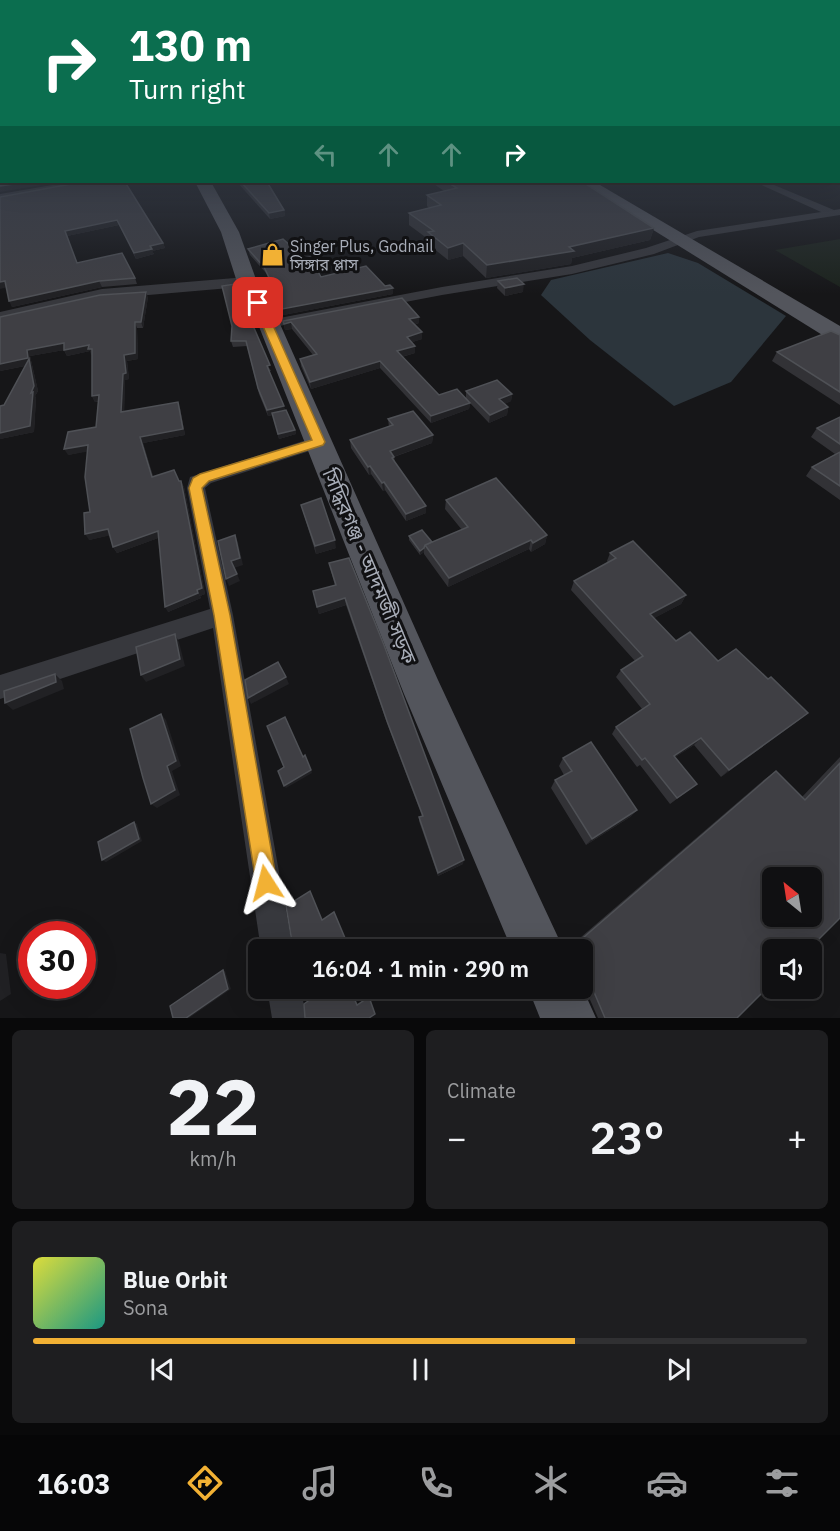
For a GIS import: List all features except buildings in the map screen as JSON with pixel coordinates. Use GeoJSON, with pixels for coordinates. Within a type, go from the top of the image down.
{"type":"FeatureCollection","features":[{"type":"Feature","properties":{"kind":"main road","name":"সিদ্ধিরগঞ্জ - আদমজী সড়ক"},"geometry":{"type":"LineString","coordinates":[[212,200],[230,232],[247,282],[269,324],[424,694],[533,939]]}},
{"type":"Feature","properties":{"kind":"main road"},"geometry":{"type":"LineString","coordinates":[[612,200],[840,336]]}},
{"type":"Feature","properties":{"kind":"main road"},"geometry":{"type":"LineString","coordinates":[[560,999],[568,1018]]}},
{"type":"Feature","properties":{"kind":"street"},"geometry":{"type":"LineString","coordinates":[[803,200],[837,213]]}},
{"type":"Feature","properties":{"kind":"street"},"geometry":{"type":"LineString","coordinates":[[269,324],[430,293],[572,270],[707,232],[837,213]]}},
{"type":"Feature","properties":{"kind":"street"},"geometry":{"type":"LineString","coordinates":[[0,317],[102,294],[247,282]]}},
{"type":"Feature","properties":{"kind":"street"},"geometry":{"type":"LineString","coordinates":[[275,939],[222,615],[196,488],[197,482],[319,442]]}},
{"type":"Feature","properties":{"kind":"street"},"geometry":{"type":"LineString","coordinates":[[0,687],[222,615]]}},
{"type":"Feature","properties":{"kind":"street"},"geometry":{"type":"LineString","coordinates":[[286,999],[289,1018]]}},
{"type":"Feature","properties":{"kind":"shaded area"},"geometry":{"type":"Polygon","coordinates":[[[840,239],[840,287],[775,250],[840,239]]]}},
{"type":"Feature","properties":{"kind":"shaded area"},"geometry":{"type":"Polygon","coordinates":[[[668,253],[698,263],[786,316],[731,382],[674,406],[590,340],[541,295],[551,280],[668,253]]]}},
{"type":"Feature","properties":{"kind":"place","name":"Singer Plus, Godnail সিঙ্গার প্লাস"},"geometry":{"type":"Point","coordinates":[272,255]}},
{"type":"Feature","properties":{"kind":"route"},"geometry":{"type":"LineString","coordinates":[[258,303],[319,442],[204,478],[197,482],[196,488],[222,615],[266,883]]}}]}
